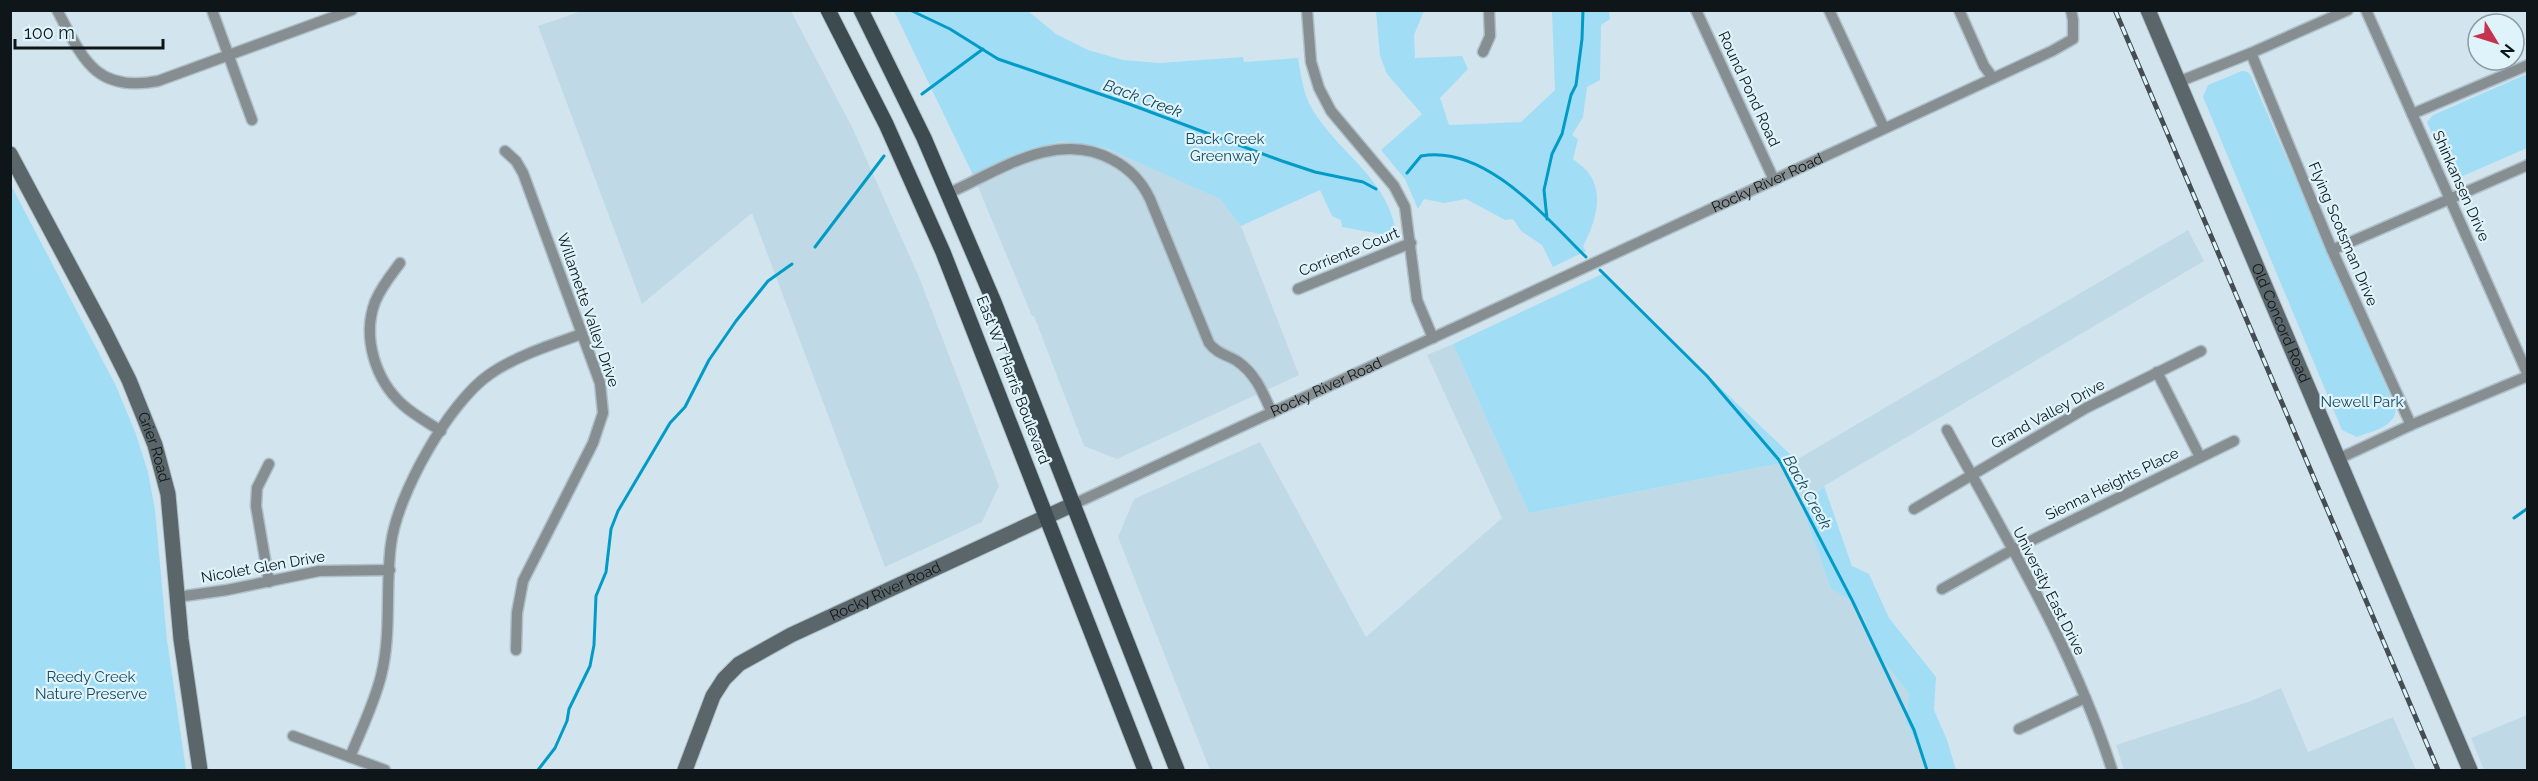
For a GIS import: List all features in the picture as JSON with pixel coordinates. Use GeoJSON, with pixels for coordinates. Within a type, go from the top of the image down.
{"type":"FeatureCollection","features":[{"type":"Feature","properties":{"kind":"main road","name":"East W T Harris Boulevard"},"geometry":{"type":"LineString","coordinates":[[828,10],[886,124],[928,214],[1145,771]]}},
{"type":"Feature","properties":{"kind":"main road","name":"East W T Harris Boulevard"},"geometry":{"type":"LineString","coordinates":[[861,10],[949,193],[1074,504],[1177,771]]}},
{"type":"Feature","properties":{"kind":"street"},"geometry":{"type":"LineString","coordinates":[[57,10],[80,54],[92,68],[106,78],[122,84],[158,81],[352,10]]}},
{"type":"Feature","properties":{"kind":"street"},"geometry":{"type":"LineString","coordinates":[[212,10],[252,120]]}},
{"type":"Feature","properties":{"kind":"street"},"geometry":{"type":"LineString","coordinates":[[1307,10],[1311,62],[1319,88],[1336,118],[1394,186],[1405,207],[1418,300],[1433,338]]}},
{"type":"Feature","properties":{"kind":"street"},"geometry":{"type":"LineString","coordinates":[[1483,52],[1490,36],[1489,10]]}},
{"type":"Feature","properties":{"kind":"street","name":"Round Pond Road"},"geometry":{"type":"LineString","coordinates":[[1696,10],[1774,180]]}},
{"type":"Feature","properties":{"kind":"street"},"geometry":{"type":"LineString","coordinates":[[1829,10],[1884,128]]}},
{"type":"Feature","properties":{"kind":"street"},"geometry":{"type":"LineString","coordinates":[[1959,10],[1984,66],[1993,78]]}},
{"type":"Feature","properties":{"kind":"street","name":"Rocky River Road"},"geometry":{"type":"LineString","coordinates":[[685,771],[713,696],[724,679],[739,664],[791,635],[2024,63],[2073,39],[2071,10]]}},
{"type":"Feature","properties":{"kind":"street","name":"Old Concord Road"},"geometry":{"type":"LineString","coordinates":[[2148,10],[2470,771]]}},
{"type":"Feature","properties":{"kind":"street"},"geometry":{"type":"LineString","coordinates":[[2178,82],[2348,10]]}},
{"type":"Feature","properties":{"kind":"street","name":"Shinkansen Drive"},"geometry":{"type":"LineString","coordinates":[[2366,10],[2449,199],[2502,312],[2528,376]]}},
{"type":"Feature","properties":{"kind":"street","name":"Flying Scotsman Drive"},"geometry":{"type":"LineString","coordinates":[[2251,53],[2332,250],[2410,425]]}},
{"type":"Feature","properties":{"kind":"street"},"geometry":{"type":"LineString","coordinates":[[2412,114],[2528,64]]}},
{"type":"Feature","properties":{"kind":"street"},"geometry":{"type":"LineString","coordinates":[[949,193],[1054,148],[1087,148],[1124,166],[1145,188],[1209,343],[1253,375],[1272,413]]}},
{"type":"Feature","properties":{"kind":"street","name":"Willamette Valley Drive"},"geometry":{"type":"LineString","coordinates":[[505,151],[516,161],[523,173],[600,383],[603,412],[593,442],[523,581],[518,603],[516,650]]}},
{"type":"Feature","properties":{"kind":"street","name":"Grier Road"},"geometry":{"type":"LineString","coordinates":[[10,154],[107,336],[148,427],[168,494],[177,597],[200,771]]}},
{"type":"Feature","properties":{"kind":"street"},"geometry":{"type":"LineString","coordinates":[[2332,250],[2528,165]]}},
{"type":"Feature","properties":{"kind":"street","name":"Corriente Court"},"geometry":{"type":"LineString","coordinates":[[1298,289],[1411,243]]}},
{"type":"Feature","properties":{"kind":"street"},"geometry":{"type":"LineString","coordinates":[[400,263],[388,279],[375,304],[371,338],[374,357],[379,374],[392,394],[404,406],[441,431]]}},
{"type":"Feature","properties":{"kind":"street"},"geometry":{"type":"LineString","coordinates":[[350,757],[382,674],[391,545],[396,515],[406,490],[441,431],[468,394],[490,374],[520,358],[582,334]]}},
{"type":"Feature","properties":{"kind":"street","name":"Grand Valley Drive"},"geometry":{"type":"LineString","coordinates":[[1914,509],[2086,408],[2201,351]]}},
{"type":"Feature","properties":{"kind":"street"},"geometry":{"type":"LineString","coordinates":[[2157,372],[2200,457]]}},
{"type":"Feature","properties":{"kind":"street"},"geometry":{"type":"LineString","coordinates":[[2338,459],[2410,425],[2528,376]]}},
{"type":"Feature","properties":{"kind":"street","name":"University East Drive"},"geometry":{"type":"LineString","coordinates":[[1947,430],[2035,591],[2085,698],[2112,771]]}},
{"type":"Feature","properties":{"kind":"street","name":"Sienna Heights Place"},"geometry":{"type":"LineString","coordinates":[[1942,589],[2012,550],[2234,441]]}},
{"type":"Feature","properties":{"kind":"street"},"geometry":{"type":"LineString","coordinates":[[269,464],[257,488],[256,506],[269,582]]}},
{"type":"Feature","properties":{"kind":"street","name":"Nicolet Glen Drive"},"geometry":{"type":"LineString","coordinates":[[177,597],[269,582],[319,571],[390,570]]}},
{"type":"Feature","properties":{"kind":"street"},"geometry":{"type":"LineString","coordinates":[[2019,729],[2085,698]]}},
{"type":"Feature","properties":{"kind":"street"},"geometry":{"type":"LineString","coordinates":[[293,735],[385,771]]}},
{"type":"Feature","properties":{"kind":"shaded area"},"geometry":{"type":"Polygon","coordinates":[[[582,11],[791,11],[852,127],[919,277],[999,486],[982,522],[885,567],[752,213],[642,304],[538,26],[582,11]]]}},
{"type":"Feature","properties":{"kind":"shaded area"},"geometry":{"type":"Polygon","coordinates":[[[1060,141],[1106,148],[1221,199],[1241,226],[1299,375],[1117,459],[1084,446],[1034,316],[1032,316],[973,175],[1060,141]]]}},
{"type":"Feature","properties":{"kind":"shaded area"},"geometry":{"type":"Polygon","coordinates":[[[2188,230],[2204,261],[1824,486],[1802,504],[1831,589],[1852,601],[1862,613],[1874,649],[1909,694],[1906,722],[1929,770],[1210,770],[1118,537],[1134,499],[1260,442],[1366,637],[1502,518],[1427,355],[1453,344],[1529,513],[1796,460],[2188,230]]]}},
{"type":"Feature","properties":{"kind":"shaded area"},"geometry":{"type":"Polygon","coordinates":[[[2281,688],[2308,752],[2393,717],[2416,770],[2124,770],[2116,745],[2251,701],[2281,688]]]}},
{"type":"Feature","properties":{"kind":"shaded area"},"geometry":{"type":"Polygon","coordinates":[[[2527,715],[2527,770],[2484,770],[2471,738],[2527,715]]]}},
{"type":"Feature","properties":{"kind":"green space","name":"Back Creek Greenway"},"geometry":{"type":"Polygon","coordinates":[[[894,11],[1028,11],[1056,34],[1088,50],[1123,60],[1159,63],[1243,57],[1244,62],[1298,58],[1304,89],[1311,107],[1319,120],[1381,192],[1396,232],[1392,236],[1342,227],[1341,220],[1332,216],[1320,190],[1241,226],[1220,199],[1106,148],[1060,141],[973,175],[894,11]]]}},
{"type":"Feature","properties":{"kind":"green space"},"geometry":{"type":"Polygon","coordinates":[[[1376,11],[1424,11],[1414,35],[1415,58],[1462,56],[1468,69],[1440,98],[1449,125],[1521,122],[1555,90],[1552,11],[1609,11],[1610,19],[1601,25],[1600,80],[1587,87],[1583,117],[1572,135],[1578,139],[1573,159],[1588,172],[1596,190],[1594,219],[1583,246],[1586,251],[1553,267],[1542,245],[1521,231],[1513,219],[1505,220],[1466,199],[1444,203],[1424,199],[1418,209],[1405,179],[1381,150],[1422,114],[1387,74],[1380,56],[1376,11]]]}},
{"type":"Feature","properties":{"kind":"green space","name":"Newell Park"},"geometry":{"type":"Polygon","coordinates":[[[2242,71],[2248,72],[2251,76],[2396,409],[2391,421],[2375,431],[2357,437],[2342,430],[2203,97],[2208,85],[2242,71]]]}},
{"type":"Feature","properties":{"kind":"green space"},"geometry":{"type":"Polygon","coordinates":[[[2527,74],[2527,148],[2456,179],[2449,174],[2427,122],[2433,115],[2527,74]]]}},
{"type":"Feature","properties":{"kind":"green space","name":"Reedy Creek Nature Preserve"},"geometry":{"type":"Polygon","coordinates":[[[11,185],[116,386],[136,434],[148,472],[155,510],[167,640],[186,770],[11,770],[11,185]]]}},
{"type":"Feature","properties":{"kind":"green space"},"geometry":{"type":"Polygon","coordinates":[[[1602,274],[1796,460],[1529,513],[1453,344],[1602,274]]]}},
{"type":"Feature","properties":{"kind":"green space"},"geometry":{"type":"Polygon","coordinates":[[[1824,486],[1852,566],[1869,574],[1889,618],[1936,677],[1934,710],[1947,740],[1956,770],[1929,770],[1906,722],[1909,694],[1874,649],[1862,613],[1852,601],[1831,589],[1802,506],[1824,486]]]}},
{"type":"Feature","properties":{"kind":"waterway","name":"Back Creek"},"geometry":{"type":"LineString","coordinates":[[910,10],[950,29],[998,59],[1129,104],[1282,161],[1315,172],[1363,182],[1376,189]]}},
{"type":"Feature","properties":{"kind":"waterway"},"geometry":{"type":"LineString","coordinates":[[1547,219],[1544,190],[1552,154],[1562,134],[1571,95],[1576,85],[1583,10]]}},
{"type":"Feature","properties":{"kind":"waterway"},"geometry":{"type":"LineString","coordinates":[[922,94],[983,49]]}},
{"type":"Feature","properties":{"kind":"waterway","name":"Back Creek"},"geometry":{"type":"LineString","coordinates":[[1407,173],[1421,156],[1445,155],[1468,161],[1491,172],[1512,187],[1586,257]]}},
{"type":"Feature","properties":{"kind":"waterway"},"geometry":{"type":"LineString","coordinates":[[815,247],[884,156]]}},
{"type":"Feature","properties":{"kind":"waterway"},"geometry":{"type":"LineString","coordinates":[[538,770],[555,748],[567,721],[569,709],[590,666],[594,645],[596,596],[606,572],[611,529],[618,511],[670,423],[685,407],[709,360],[736,321],[768,281],[792,264]]}},
{"type":"Feature","properties":{"kind":"waterway","name":"Back Creek"},"geometry":{"type":"LineString","coordinates":[[1600,270],[1707,376],[1779,460],[1852,600],[1914,730],[1927,770]]}},
{"type":"Feature","properties":{"kind":"waterway"},"geometry":{"type":"LineString","coordinates":[[2514,518],[2528,508]]}},
{"type":"Feature","properties":{"kind":"railway"},"geometry":{"type":"LineString","coordinates":[[2115,10],[2438,770]]}}]}
